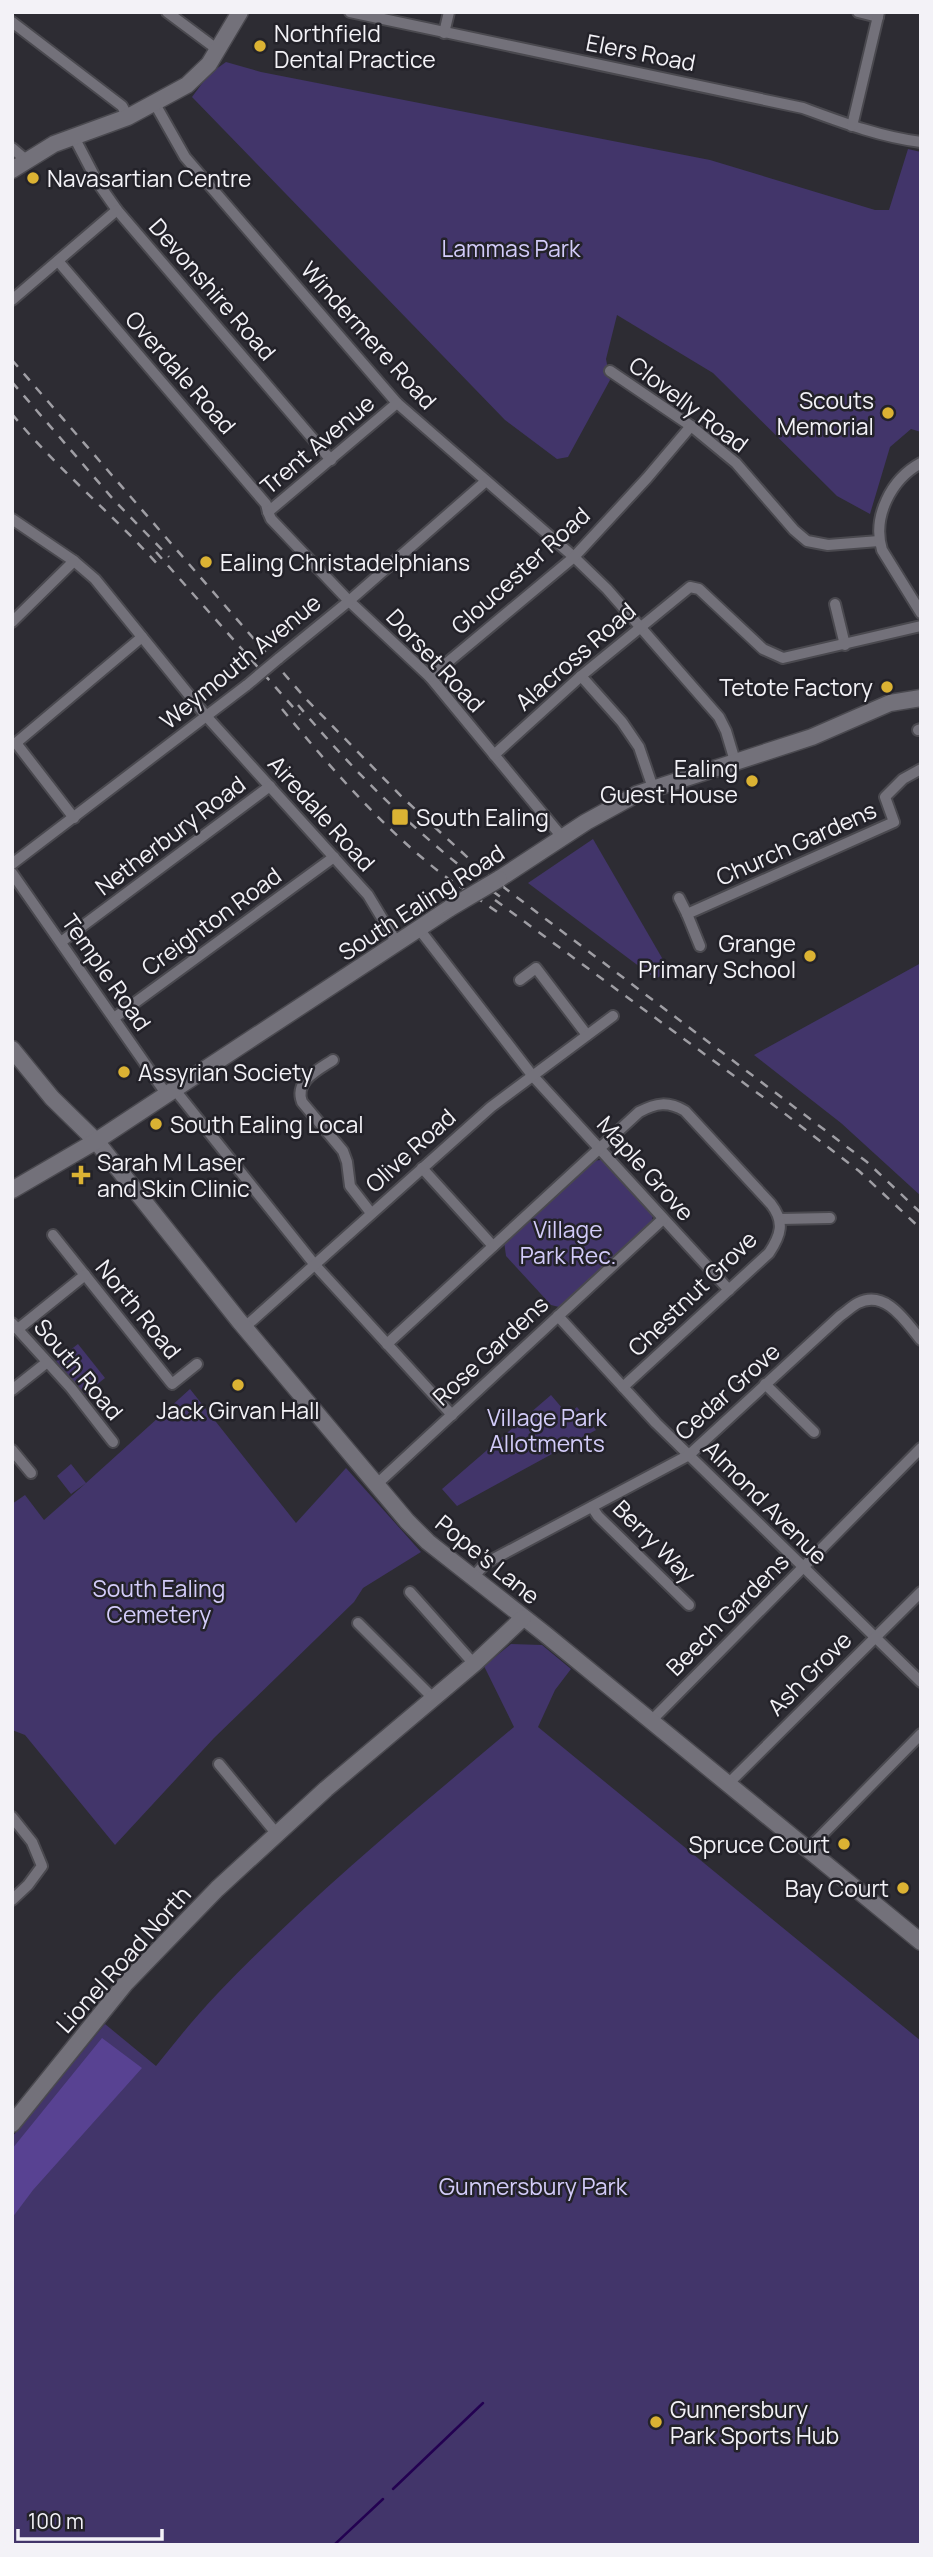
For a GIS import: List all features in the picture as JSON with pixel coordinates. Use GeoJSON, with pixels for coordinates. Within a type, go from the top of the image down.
{"type":"FeatureCollection","features":[{"type":"Feature","properties":{"kind":"main road"},"geometry":{"type":"LineString","coordinates":[[12,170],[54,144],[128,117],[187,85],[209,64],[240,12]]}},
{"type":"Feature","properties":{"kind":"main road","name":"South Ealing Road"},"geometry":{"type":"LineString","coordinates":[[12,1190],[96,1141],[450,908],[611,807],[653,788],[812,737],[890,703],[921,698]]}},
{"type":"Feature","properties":{"kind":"main road","name":"Pope's Lane"},"geometry":{"type":"LineString","coordinates":[[12,1049],[52,1098],[96,1141],[245,1327],[428,1542],[921,1941]]}},
{"type":"Feature","properties":{"kind":"main road","name":"Lionel Road North"},"geometry":{"type":"LineString","coordinates":[[12,2123],[125,1984],[217,1889],[276,1833],[474,1664],[523,1618]]}},
{"type":"Feature","properties":{"kind":"street"},"geometry":{"type":"LineString","coordinates":[[167,12],[218,50]]}},
{"type":"Feature","properties":{"kind":"street","name":"Elers Road"},"geometry":{"type":"LineString","coordinates":[[350,12],[803,108],[896,139],[921,142]]}},
{"type":"Feature","properties":{"kind":"street"},"geometry":{"type":"LineString","coordinates":[[444,33],[449,12]]}},
{"type":"Feature","properties":{"kind":"street"},"geometry":{"type":"LineString","coordinates":[[852,126],[879,14],[858,12]]}},
{"type":"Feature","properties":{"kind":"street"},"geometry":{"type":"LineString","coordinates":[[12,22],[122,106],[128,117]]}},
{"type":"Feature","properties":{"kind":"street","name":"Windermere Road"},"geometry":{"type":"LineString","coordinates":[[156,104],[185,157],[397,403],[574,557],[641,626],[719,717],[726,730],[735,761]]}},
{"type":"Feature","properties":{"kind":"street","name":"Devonshire Road"},"geometry":{"type":"LineString","coordinates":[[74,137],[98,183],[117,210],[331,460]]}},
{"type":"Feature","properties":{"kind":"street"},"geometry":{"type":"LineString","coordinates":[[12,148],[26,160]]}},
{"type":"Feature","properties":{"kind":"street"},"geometry":{"type":"LineString","coordinates":[[12,300],[117,210]]}},
{"type":"Feature","properties":{"kind":"street","name":"Overdale Road"},"geometry":{"type":"LineString","coordinates":[[58,261],[258,494],[270,515]]}},
{"type":"Feature","properties":{"kind":"street","name":"Clovelly Road"},"geometry":{"type":"LineString","coordinates":[[610,371],[691,426],[736,463],[794,530],[807,541],[828,545],[879,541]]}},
{"type":"Feature","properties":{"kind":"street","name":"Trent Avenue"},"geometry":{"type":"LineString","coordinates":[[270,515],[397,403]]}},
{"type":"Feature","properties":{"kind":"street","name":"Gloucester Road"},"geometry":{"type":"LineString","coordinates":[[430,677],[574,557],[691,426]]}},
{"type":"Feature","properties":{"kind":"street"},"geometry":{"type":"LineString","coordinates":[[921,463],[900,477],[891,490],[881,519],[879,541],[921,612]]}},
{"type":"Feature","properties":{"kind":"street","name":"Weymouth Avenue"},"geometry":{"type":"LineString","coordinates":[[12,864],[247,685],[349,601],[486,481]]}},
{"type":"Feature","properties":{"kind":"street","name":"Dorset Road"},"geometry":{"type":"LineString","coordinates":[[270,515],[349,601],[430,677],[562,837]]}},
{"type":"Feature","properties":{"kind":"street","name":"Airedale Road"},"geometry":{"type":"LineString","coordinates":[[12,519],[74,561],[95,579],[207,717],[368,895],[397,943]]}},
{"type":"Feature","properties":{"kind":"street"},"geometry":{"type":"LineString","coordinates":[[13,622],[74,561]]}},
{"type":"Feature","properties":{"kind":"street","name":"Alacross Road"},"geometry":{"type":"LineString","coordinates":[[494,755],[581,676],[685,589],[699,589],[762,649],[774,656],[783,657],[845,645]]}},
{"type":"Feature","properties":{"kind":"street"},"geometry":{"type":"LineString","coordinates":[[835,604],[845,645],[921,626]]}},
{"type":"Feature","properties":{"kind":"street"},"geometry":{"type":"LineString","coordinates":[[74,818],[16,743],[142,637]]}},
{"type":"Feature","properties":{"kind":"street"},"geometry":{"type":"LineString","coordinates":[[581,676],[622,722],[639,747],[653,788]]}},
{"type":"Feature","properties":{"kind":"street","name":"Church Gardens"},"geometry":{"type":"LineString","coordinates":[[687,914],[894,822],[885,797],[904,779],[921,769]]}},
{"type":"Feature","properties":{"kind":"street","name":"Netherbury Road"},"geometry":{"type":"LineString","coordinates":[[61,942],[270,786]]}},
{"type":"Feature","properties":{"kind":"street","name":"Creighton Road"},"geometry":{"type":"LineString","coordinates":[[114,1018],[334,857]]}},
{"type":"Feature","properties":{"kind":"street","name":"Temple Road"},"geometry":{"type":"LineString","coordinates":[[12,873],[114,1018],[171,1093],[315,1265],[452,1415]]}},
{"type":"Feature","properties":{"kind":"street"},"geometry":{"type":"LineString","coordinates":[[679,898],[700,946]]}},
{"type":"Feature","properties":{"kind":"street","name":"Maple Grove"},"geometry":{"type":"LineString","coordinates":[[419,929],[532,1075],[729,1290]]}},
{"type":"Feature","properties":{"kind":"street"},"geometry":{"type":"LineString","coordinates":[[520,980],[536,968],[587,1035]]}},
{"type":"Feature","properties":{"kind":"street","name":"Olive Road"},"geometry":{"type":"LineString","coordinates":[[245,1327],[491,1107],[612,1016]]}},
{"type":"Feature","properties":{"kind":"street"},"geometry":{"type":"LineString","coordinates":[[333,1060],[307,1078],[299,1094],[302,1102],[342,1151],[347,1162],[350,1186],[371,1213]]}},
{"type":"Feature","properties":{"kind":"street","name":"Chestnut Grove"},"geometry":{"type":"LineString","coordinates":[[600,1148],[639,1112],[659,1103],[674,1105],[685,1111],[771,1204],[780,1219],[780,1236],[769,1253],[623,1387]]}},
{"type":"Feature","properties":{"kind":"street"},"geometry":{"type":"LineString","coordinates":[[387,1344],[600,1148]]}},
{"type":"Feature","properties":{"kind":"street"},"geometry":{"type":"LineString","coordinates":[[422,1168],[493,1246]]}},
{"type":"Feature","properties":{"kind":"street"},"geometry":{"type":"LineString","coordinates":[[780,1219],[830,1218]]}},
{"type":"Feature","properties":{"kind":"street","name":"Rose Gardens"},"geometry":{"type":"LineString","coordinates":[[377,1484],[663,1219]]}},
{"type":"Feature","properties":{"kind":"street","name":"North Road"},"geometry":{"type":"LineString","coordinates":[[53,1235],[172,1384],[197,1364]]}},
{"type":"Feature","properties":{"kind":"street"},"geometry":{"type":"LineString","coordinates":[[15,1326],[85,1275]]}},
{"type":"Feature","properties":{"kind":"street","name":"Cedar Grove"},"geometry":{"type":"LineString","coordinates":[[473,1577],[486,1563],[689,1455],[765,1384],[860,1302],[873,1300],[890,1304],[921,1340]]}},
{"type":"Feature","properties":{"kind":"street","name":"Almond Avenue"},"geometry":{"type":"LineString","coordinates":[[558,1316],[689,1455],[921,1682]]}},
{"type":"Feature","properties":{"kind":"street","name":"South Road"},"geometry":{"type":"LineString","coordinates":[[15,1326],[71,1388],[113,1442]]}},
{"type":"Feature","properties":{"kind":"street"},"geometry":{"type":"LineString","coordinates":[[12,1390],[46,1363]]}},
{"type":"Feature","properties":{"kind":"street"},"geometry":{"type":"LineString","coordinates":[[765,1384],[814,1432]]}},
{"type":"Feature","properties":{"kind":"street","name":"Beech Gardens"},"geometry":{"type":"LineString","coordinates":[[651,1721],[921,1448]]}},
{"type":"Feature","properties":{"kind":"street"},"geometry":{"type":"LineString","coordinates":[[12,1450],[30,1474]]}},
{"type":"Feature","properties":{"kind":"street","name":"Berry Way"},"geometry":{"type":"LineString","coordinates":[[592,1507],[689,1605]]}},
{"type":"Feature","properties":{"kind":"street"},"geometry":{"type":"LineString","coordinates":[[410,1592],[474,1664]]}},
{"type":"Feature","properties":{"kind":"street","name":"Ash Grove"},"geometry":{"type":"LineString","coordinates":[[728,1784],[921,1592]]}},
{"type":"Feature","properties":{"kind":"street"},"geometry":{"type":"LineString","coordinates":[[358,1623],[433,1698]]}},
{"type":"Feature","properties":{"kind":"street"},"geometry":{"type":"LineString","coordinates":[[808,1849],[921,1734]]}},
{"type":"Feature","properties":{"kind":"street"},"geometry":{"type":"LineString","coordinates":[[219,1764],[276,1833]]}},
{"type":"Feature","properties":{"kind":"street"},"geometry":{"type":"LineString","coordinates":[[12,1816],[32,1842],[42,1866],[12,1900]]}},
{"type":"Feature","properties":{"kind":"green space","name":"Lammas Park"},"geometry":{"type":"Polygon","coordinates":[[[226,62],[261,72],[710,160],[875,210],[889,210],[908,149],[921,152],[921,432],[911,429],[890,447],[870,514],[837,496],[713,373],[617,315],[606,359],[610,380],[568,457],[557,459],[505,420],[192,97],[209,74],[226,62]]]}},
{"type":"Feature","properties":{"kind":"green space"},"geometry":{"type":"Polygon","coordinates":[[[593,839],[669,970],[656,979],[528,883],[593,839]]]}},
{"type":"Feature","properties":{"kind":"green space"},"geometry":{"type":"Polygon","coordinates":[[[921,963],[921,1196],[841,1123],[754,1055],[921,963]]]}},
{"type":"Feature","properties":{"kind":"green space","name":"Village Park Rec."},"geometry":{"type":"Polygon","coordinates":[[[601,1160],[653,1215],[651,1226],[563,1308],[551,1305],[506,1256],[504,1241],[590,1161],[601,1160]]]}},
{"type":"Feature","properties":{"kind":"green space"},"geometry":{"type":"Polygon","coordinates":[[[78,1344],[105,1378],[85,1394],[56,1361],[78,1344]]]}},
{"type":"Feature","properties":{"kind":"green space","name":"South Ealing Cemetery"},"geometry":{"type":"Polygon","coordinates":[[[190,1389],[296,1523],[346,1468],[421,1552],[363,1588],[354,1602],[214,1738],[115,1845],[25,1735],[12,1730],[12,1504],[25,1495],[44,1520],[190,1389]]]}},
{"type":"Feature","properties":{"kind":"green space","name":"Village Park Allotments"},"geometry":{"type":"Polygon","coordinates":[[[551,1395],[568,1415],[577,1407],[596,1430],[457,1506],[442,1489],[551,1395]]]}},
{"type":"Feature","properties":{"kind":"green space"},"geometry":{"type":"Polygon","coordinates":[[[71,1464],[86,1483],[71,1494],[57,1476],[71,1464]]]}},
{"type":"Feature","properties":{"kind":"green space","name":"Gunnersbury Park"},"geometry":{"type":"Polygon","coordinates":[[[511,1644],[542,1645],[571,1669],[555,1690],[538,1727],[921,2041],[921,2545],[12,2545],[12,2137],[105,2024],[156,2066],[210,2002],[253,1957],[363,1856],[514,1727],[484,1666],[511,1644]]]}},
{"type":"Feature","properties":{"kind":"shaded area"},"geometry":{"type":"Polygon","coordinates":[[[102,2038],[142,2068],[33,2190],[12,2218],[12,2149],[102,2038]]]}},
{"type":"Feature","properties":{"kind":"waterway"},"geometry":{"type":"LineString","coordinates":[[393,2489],[483,2403]]}},
{"type":"Feature","properties":{"kind":"waterway"},"geometry":{"type":"LineString","coordinates":[[334,2545],[383,2499]]}},
{"type":"Feature","properties":{"kind":"railway"},"geometry":{"type":"LineString","coordinates":[[12,360],[306,699],[402,797],[478,867],[867,1162],[921,1213]]}},
{"type":"Feature","properties":{"kind":"railway"},"geometry":{"type":"LineString","coordinates":[[12,382],[113,499],[169,557]]}},
{"type":"Feature","properties":{"kind":"railway"},"geometry":{"type":"LineString","coordinates":[[12,414],[47,454],[159,566]]}},
{"type":"Feature","properties":{"kind":"railway"},"geometry":{"type":"LineString","coordinates":[[156,552],[300,715]]}},
{"type":"Feature","properties":{"kind":"railway"},"geometry":{"type":"LineString","coordinates":[[298,705],[345,759],[422,834],[506,901]]}},
{"type":"Feature","properties":{"kind":"railway"},"geometry":{"type":"LineString","coordinates":[[282,709],[333,769],[406,844],[453,882],[500,914]]}},
{"type":"Feature","properties":{"kind":"railway"},"geometry":{"type":"LineString","coordinates":[[495,900],[771,1103],[859,1171],[921,1229]]}},
{"type":"Feature","properties":{"kind":"place","name":"Northfield Dental Practice"},"geometry":{"type":"Point","coordinates":[260,46]}},
{"type":"Feature","properties":{"kind":"place","name":"Navasartian Centre"},"geometry":{"type":"Point","coordinates":[33,178]}},
{"type":"Feature","properties":{"kind":"place","name":"Scouts Memorial"},"geometry":{"type":"Point","coordinates":[888,413]}},
{"type":"Feature","properties":{"kind":"place","name":"Ealing Christadelphians"},"geometry":{"type":"Point","coordinates":[206,562]}},
{"type":"Feature","properties":{"kind":"place","name":"Tetote Factory"},"geometry":{"type":"Point","coordinates":[887,687]}},
{"type":"Feature","properties":{"kind":"place","name":"Ealing Guest House"},"geometry":{"type":"Point","coordinates":[752,781]}},
{"type":"Feature","properties":{"kind":"place","name":"South Ealing"},"geometry":{"type":"Point","coordinates":[400,817]}},
{"type":"Feature","properties":{"kind":"place","name":"Grange Primary School"},"geometry":{"type":"Point","coordinates":[810,956]}},
{"type":"Feature","properties":{"kind":"place","name":"Assyrian Society"},"geometry":{"type":"Point","coordinates":[124,1072]}},
{"type":"Feature","properties":{"kind":"place","name":"South Ealing Local"},"geometry":{"type":"Point","coordinates":[156,1124]}},
{"type":"Feature","properties":{"kind":"place","name":"Sarah M Laser and Skin Clinic"},"geometry":{"type":"Point","coordinates":[81,1175]}},
{"type":"Feature","properties":{"kind":"place","name":"Jack Girvan Hall"},"geometry":{"type":"Point","coordinates":[238,1385]}},
{"type":"Feature","properties":{"kind":"place","name":"Spruce Court"},"geometry":{"type":"Point","coordinates":[844,1844]}},
{"type":"Feature","properties":{"kind":"place","name":"Bay Court"},"geometry":{"type":"Point","coordinates":[903,1888]}},
{"type":"Feature","properties":{"kind":"place","name":"Gunnersbury Park Sports Hub"},"geometry":{"type":"Point","coordinates":[656,2422]}}]}
